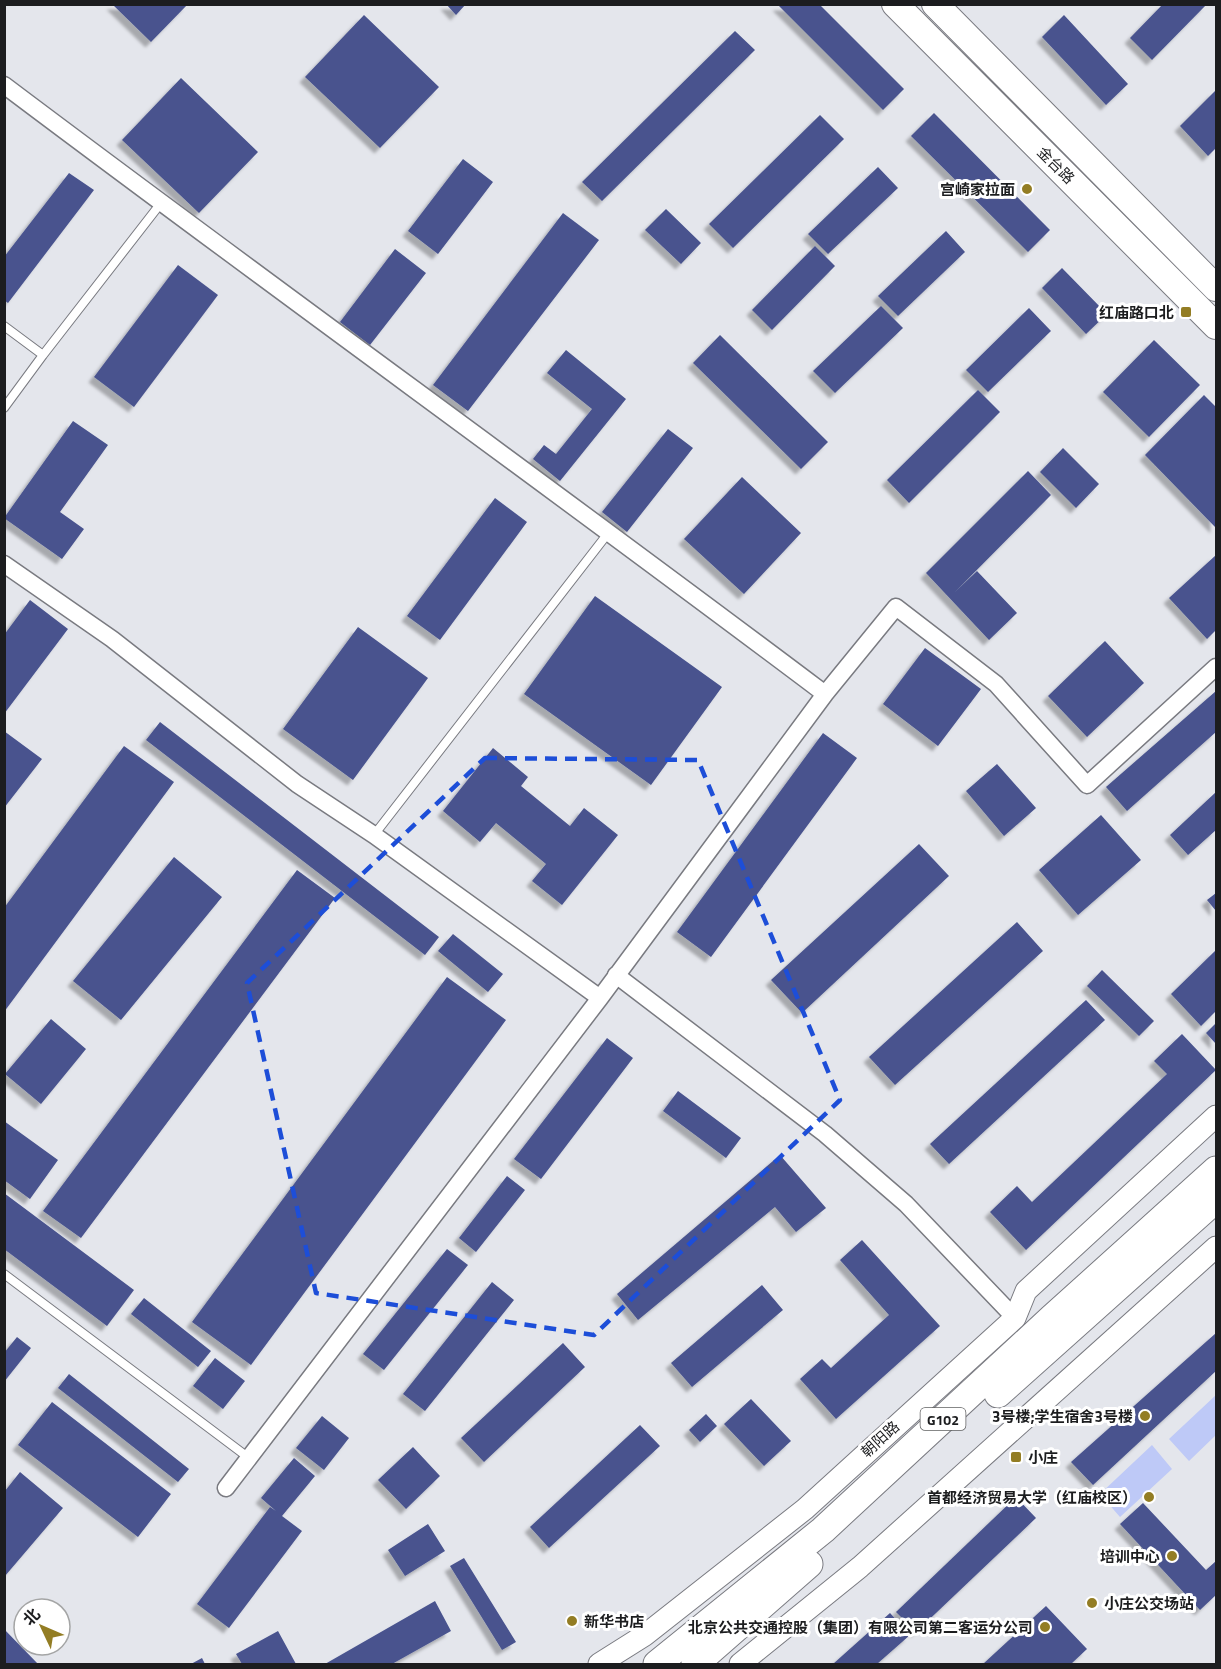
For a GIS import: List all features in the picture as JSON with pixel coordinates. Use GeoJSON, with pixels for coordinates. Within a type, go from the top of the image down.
{"type":"FeatureCollection","features":[{"type":"Feature","properties":{"kind":"highway","name":"朝阳路"},"geometry":{"type":"LineString","coordinates":[[662,1663],[824,1530],[1216,1170]]}},
{"type":"Feature","properties":{"kind":"highway","name":"G102"},"geometry":{"type":"LineString","coordinates":[[695,1665],[1216,1199]]}},
{"type":"Feature","properties":{"kind":"main road","name":"金台路"},"geometry":{"type":"LineString","coordinates":[[895,4],[1216,326]]}},
{"type":"Feature","properties":{"kind":"main road","name":"金台路"},"geometry":{"type":"LineString","coordinates":[[935,4],[1216,288]]}},
{"type":"Feature","properties":{"kind":"street"},"geometry":{"type":"LineString","coordinates":[[4,85],[161,203],[609,531],[825,694]]}},
{"type":"Feature","properties":{"kind":"street"},"geometry":{"type":"LineString","coordinates":[[4,564],[112,639],[297,784],[374,835],[600,998]]}},
{"type":"Feature","properties":{"kind":"street"},"geometry":{"type":"LineString","coordinates":[[226,1488],[600,998],[825,694],[896,607],[996,684],[1087,785],[1216,667]]}},
{"type":"Feature","properties":{"kind":"street"},"geometry":{"type":"LineString","coordinates":[[616,975],[825,1134],[906,1204],[1015,1318]]}},
{"type":"Feature","properties":{"kind":"street","name":"朝阳路"},"geometry":{"type":"LineString","coordinates":[[599,1665],[645,1635],[805,1509],[1015,1318],[1026,1291],[1216,1116]]}},
{"type":"Feature","properties":{"kind":"street"},"geometry":{"type":"LineString","coordinates":[[740,1665],[860,1567],[1216,1247]]}},
{"type":"Feature","properties":{"kind":"street"},"geometry":{"type":"LineString","coordinates":[[645,1635],[662,1663]]}},
{"type":"Feature","properties":{"kind":"lane"},"geometry":{"type":"LineString","coordinates":[[4,408],[161,203]]}},
{"type":"Feature","properties":{"kind":"lane"},"geometry":{"type":"LineString","coordinates":[[4,326],[43,355]]}},
{"type":"Feature","properties":{"kind":"lane"},"geometry":{"type":"LineString","coordinates":[[374,835],[609,531]]}},
{"type":"Feature","properties":{"kind":"lane"},"geometry":{"type":"LineString","coordinates":[[4,1274],[249,1458]]}},
{"type":"Feature","properties":{"kind":"highlighted area"},"geometry":{"type":"Polygon","coordinates":[[[485,758],[698,760],[840,1100],[594,1335],[316,1293],[247,983],[485,758]]]}},
{"type":"Feature","properties":{"kind":"shaded area"},"geometry":{"type":"Polygon","coordinates":[[[1216,1395],[1216,1435],[1189,1461],[1169,1439],[1216,1395]]]}},
{"type":"Feature","properties":{"kind":"shaded area"},"geometry":{"type":"Polygon","coordinates":[[[1152,1445],[1172,1469],[1120,1517],[1100,1494],[1152,1445]]]}},
{"type":"Feature","properties":{"kind":"building"},"geometry":{"type":"Polygon","coordinates":[[[112,4],[188,4],[151,42],[112,4]]]}},
{"type":"Feature","properties":{"kind":"building"},"geometry":{"type":"Polygon","coordinates":[[[446,4],[466,4],[456,15],[446,4]]]}},
{"type":"Feature","properties":{"kind":"building"},"geometry":{"type":"Polygon","coordinates":[[[1163,4],[1207,4],[1152,60],[1130,38],[1163,4]]]}},
{"type":"Feature","properties":{"kind":"building"},"geometry":{"type":"Polygon","coordinates":[[[778,5],[820,5],[904,89],[883,110],[778,5]]]}},
{"type":"Feature","properties":{"kind":"building"},"geometry":{"type":"Polygon","coordinates":[[[364,15],[439,87],[380,148],[305,77],[364,15]]]}},
{"type":"Feature","properties":{"kind":"building"},"geometry":{"type":"Polygon","coordinates":[[[1064,15],[1128,84],[1106,105],[1042,37],[1064,15]]]}},
{"type":"Feature","properties":{"kind":"building"},"geometry":{"type":"Polygon","coordinates":[[[735,31],[755,50],[602,201],[582,182],[735,31]]]}},
{"type":"Feature","properties":{"kind":"building"},"geometry":{"type":"Polygon","coordinates":[[[181,78],[258,152],[199,213],[122,140],[181,78]]]}},
{"type":"Feature","properties":{"kind":"building"},"geometry":{"type":"Polygon","coordinates":[[[1216,90],[1216,148],[1208,156],[1180,126],[1216,90]]]}},
{"type":"Feature","properties":{"kind":"building"},"geometry":{"type":"Polygon","coordinates":[[[934,113],[1050,230],[1028,252],[911,136],[934,113]]]}},
{"type":"Feature","properties":{"kind":"building"},"geometry":{"type":"Polygon","coordinates":[[[820,115],[844,139],[733,248],[709,224],[820,115]]]}},
{"type":"Feature","properties":{"kind":"building"},"geometry":{"type":"Polygon","coordinates":[[[463,159],[493,182],[438,254],[408,231],[463,159]]]}},
{"type":"Feature","properties":{"kind":"building"},"geometry":{"type":"Polygon","coordinates":[[[878,167],[898,188],[828,254],[808,234],[878,167]]]}},
{"type":"Feature","properties":{"kind":"building"},"geometry":{"type":"Polygon","coordinates":[[[69,173],[94,190],[8,303],[4,300],[4,257],[69,173]]]}},
{"type":"Feature","properties":{"kind":"building"},"geometry":{"type":"Polygon","coordinates":[[[666,209],[701,243],[681,264],[645,230],[666,209]]]}},
{"type":"Feature","properties":{"kind":"building"},"geometry":{"type":"Polygon","coordinates":[[[563,213],[599,240],[468,411],[433,385],[563,213]]]}},
{"type":"Feature","properties":{"kind":"building"},"geometry":{"type":"Polygon","coordinates":[[[946,231],[965,252],[898,316],[878,296],[946,231]]]}},
{"type":"Feature","properties":{"kind":"building"},"geometry":{"type":"Polygon","coordinates":[[[815,246],[835,266],[772,330],[752,310],[815,246]]]}},
{"type":"Feature","properties":{"kind":"building"},"geometry":{"type":"Polygon","coordinates":[[[395,249],[426,273],[370,345],[340,322],[395,249]]]}},
{"type":"Feature","properties":{"kind":"building"},"geometry":{"type":"Polygon","coordinates":[[[178,265],[218,295],[134,407],[94,377],[178,265]]]}},
{"type":"Feature","properties":{"kind":"building"},"geometry":{"type":"Polygon","coordinates":[[[1062,268],[1107,314],[1086,334],[1042,288],[1062,268]]]}},
{"type":"Feature","properties":{"kind":"building"},"geometry":{"type":"Polygon","coordinates":[[[881,306],[903,328],[835,393],[813,371],[881,306]]]}},
{"type":"Feature","properties":{"kind":"building"},"geometry":{"type":"Polygon","coordinates":[[[1029,308],[1051,331],[988,392],[966,370],[1029,308]]]}},
{"type":"Feature","properties":{"kind":"building"},"geometry":{"type":"Polygon","coordinates":[[[720,335],[828,442],[801,469],[693,363],[720,335]]]}},
{"type":"Feature","properties":{"kind":"building"},"geometry":{"type":"Polygon","coordinates":[[[1154,340],[1200,385],[1149,437],[1103,392],[1154,340]]]}},
{"type":"Feature","properties":{"kind":"building"},"geometry":{"type":"Polygon","coordinates":[[[566,350],[626,399],[560,481],[533,459],[544,445],[556,454],[592,409],[547,373],[566,350]]]}},
{"type":"Feature","properties":{"kind":"building"},"geometry":{"type":"Polygon","coordinates":[[[978,390],[1000,412],[909,503],[887,480],[978,390]]]}},
{"type":"Feature","properties":{"kind":"building"},"geometry":{"type":"Polygon","coordinates":[[[1204,395],[1216,407],[1216,528],[1145,455],[1204,395]]]}},
{"type":"Feature","properties":{"kind":"building"},"geometry":{"type":"Polygon","coordinates":[[[73,421],[108,445],[60,512],[84,529],[62,559],[4,518],[73,421]]]}},
{"type":"Feature","properties":{"kind":"building"},"geometry":{"type":"Polygon","coordinates":[[[668,429],[693,448],[627,532],[602,512],[668,429]]]}},
{"type":"Feature","properties":{"kind":"building"},"geometry":{"type":"Polygon","coordinates":[[[1063,448],[1099,484],[1076,508],[1040,472],[1063,448]]]}},
{"type":"Feature","properties":{"kind":"building"},"geometry":{"type":"Polygon","coordinates":[[[1028,471],[1051,495],[955,592],[977,571],[1017,613],[989,640],[926,573],[1028,471]]]}},
{"type":"Feature","properties":{"kind":"building"},"geometry":{"type":"Polygon","coordinates":[[[742,477],[801,533],[744,594],[684,539],[742,477]]]}},
{"type":"Feature","properties":{"kind":"building"},"geometry":{"type":"Polygon","coordinates":[[[495,498],[527,522],[440,640],[407,616],[495,498]]]}},
{"type":"Feature","properties":{"kind":"building"},"geometry":{"type":"Polygon","coordinates":[[[1216,555],[1216,630],[1207,639],[1169,598],[1216,555]]]}},
{"type":"Feature","properties":{"kind":"building"},"geometry":{"type":"Polygon","coordinates":[[[595,596],[722,687],[651,785],[524,694],[595,596]]]}},
{"type":"Feature","properties":{"kind":"building"},"geometry":{"type":"Polygon","coordinates":[[[30,600],[68,629],[4,714],[4,635],[30,600]]]}},
{"type":"Feature","properties":{"kind":"building"},"geometry":{"type":"Polygon","coordinates":[[[358,627],[428,678],[353,780],[283,729],[358,627]]]}},
{"type":"Feature","properties":{"kind":"building"},"geometry":{"type":"Polygon","coordinates":[[[1105,641],[1144,683],[1087,737],[1048,696],[1105,641]]]}},
{"type":"Feature","properties":{"kind":"building"},"geometry":{"type":"Polygon","coordinates":[[[925,648],[981,689],[938,746],[883,704],[925,648]]]}},
{"type":"Feature","properties":{"kind":"building"},"geometry":{"type":"Polygon","coordinates":[[[1216,691],[1216,732],[1127,811],[1106,787],[1216,691]]]}},
{"type":"Feature","properties":{"kind":"building"},"geometry":{"type":"Polygon","coordinates":[[[160,722],[439,937],[425,955],[146,740],[160,722]]]}},
{"type":"Feature","properties":{"kind":"building"},"geometry":{"type":"Polygon","coordinates":[[[4,731],[42,759],[4,808],[4,731]]]}},
{"type":"Feature","properties":{"kind":"building"},"geometry":{"type":"Polygon","coordinates":[[[823,733],[857,758],[711,957],[677,932],[823,733]]]}},
{"type":"Feature","properties":{"kind":"building"},"geometry":{"type":"Polygon","coordinates":[[[124,746],[174,782],[4,1012],[4,908],[124,746]]]}},
{"type":"Feature","properties":{"kind":"building"},"geometry":{"type":"Polygon","coordinates":[[[493,748],[528,777],[521,786],[570,826],[584,808],[618,835],[562,905],[532,881],[546,864],[496,823],[480,842],[443,811],[493,748]]]}},
{"type":"Feature","properties":{"kind":"building"},"geometry":{"type":"Polygon","coordinates":[[[997,764],[1036,808],[1004,836],[966,791],[997,764]]]}},
{"type":"Feature","properties":{"kind":"building"},"geometry":{"type":"Polygon","coordinates":[[[1216,792],[1216,830],[1188,855],[1170,835],[1216,792]]]}},
{"type":"Feature","properties":{"kind":"building"},"geometry":{"type":"Polygon","coordinates":[[[1101,815],[1141,860],[1078,915],[1039,870],[1101,815]]]}},
{"type":"Feature","properties":{"kind":"building"},"geometry":{"type":"Polygon","coordinates":[[[919,844],[949,876],[802,1013],[771,980],[919,844]]]}},
{"type":"Feature","properties":{"kind":"building"},"geometry":{"type":"Polygon","coordinates":[[[174,857],[222,897],[121,1020],[73,981],[174,857]]]}},
{"type":"Feature","properties":{"kind":"building"},"geometry":{"type":"Polygon","coordinates":[[[297,870],[335,898],[81,1238],[43,1211],[297,870]]]}},
{"type":"Feature","properties":{"kind":"building"},"geometry":{"type":"Polygon","coordinates":[[[1216,893],[1216,911],[1207,900],[1216,893]]]}},
{"type":"Feature","properties":{"kind":"building"},"geometry":{"type":"Polygon","coordinates":[[[1017,922],[1043,951],[895,1085],[869,1057],[1017,922]]]}},
{"type":"Feature","properties":{"kind":"building"},"geometry":{"type":"Polygon","coordinates":[[[453,934],[503,974],[488,992],[438,951],[453,934]]]}},
{"type":"Feature","properties":{"kind":"building"},"geometry":{"type":"Polygon","coordinates":[[[1216,950],[1216,1011],[1201,1026],[1171,994],[1216,950]]]}},
{"type":"Feature","properties":{"kind":"building"},"geometry":{"type":"Polygon","coordinates":[[[1102,970],[1154,1021],[1139,1036],[1087,986],[1102,970]]]}},
{"type":"Feature","properties":{"kind":"building"},"geometry":{"type":"Polygon","coordinates":[[[447,977],[506,1020],[251,1365],[192,1322],[447,977]]]}},
{"type":"Feature","properties":{"kind":"building"},"geometry":{"type":"Polygon","coordinates":[[[1086,1000],[1105,1020],[949,1164],[930,1144],[1086,1000]]]}},
{"type":"Feature","properties":{"kind":"building"},"geometry":{"type":"Polygon","coordinates":[[[51,1019],[86,1049],[41,1104],[5,1074],[51,1019]]]}},
{"type":"Feature","properties":{"kind":"building"},"geometry":{"type":"Polygon","coordinates":[[[1216,1023],[1216,1044],[1206,1033],[1216,1023]]]}},
{"type":"Feature","properties":{"kind":"building"},"geometry":{"type":"Polygon","coordinates":[[[1182,1034],[1216,1070],[1026,1250],[990,1212],[1017,1186],[1032,1202],[1167,1074],[1154,1061],[1182,1034]]]}},
{"type":"Feature","properties":{"kind":"building"},"geometry":{"type":"Polygon","coordinates":[[[607,1038],[633,1058],[541,1179],[514,1159],[607,1038]]]}},
{"type":"Feature","properties":{"kind":"building"},"geometry":{"type":"Polygon","coordinates":[[[678,1091],[741,1138],[726,1158],[663,1111],[678,1091]]]}},
{"type":"Feature","properties":{"kind":"building"},"geometry":{"type":"Polygon","coordinates":[[[4,1121],[58,1160],[30,1199],[4,1180],[4,1121]]]}},
{"type":"Feature","properties":{"kind":"building"},"geometry":{"type":"Polygon","coordinates":[[[780,1155],[826,1208],[796,1232],[775,1207],[638,1320],[617,1294],[780,1155]]]}},
{"type":"Feature","properties":{"kind":"building"},"geometry":{"type":"Polygon","coordinates":[[[507,1176],[525,1190],[476,1252],[459,1238],[507,1176]]]}},
{"type":"Feature","properties":{"kind":"building"},"geometry":{"type":"Polygon","coordinates":[[[4,1193],[134,1290],[107,1326],[4,1249],[4,1193]]]}},
{"type":"Feature","properties":{"kind":"building"},"geometry":{"type":"Polygon","coordinates":[[[862,1240],[940,1326],[836,1419],[800,1379],[822,1359],[831,1368],[889,1315],[840,1260],[862,1240]]]}},
{"type":"Feature","properties":{"kind":"building"},"geometry":{"type":"Polygon","coordinates":[[[447,1249],[468,1265],[384,1370],[363,1354],[447,1249]]]}},
{"type":"Feature","properties":{"kind":"building"},"geometry":{"type":"Polygon","coordinates":[[[492,1282],[514,1300],[425,1411],[403,1394],[492,1282]]]}},
{"type":"Feature","properties":{"kind":"building"},"geometry":{"type":"Polygon","coordinates":[[[762,1285],[783,1310],[692,1387],[671,1363],[762,1285]]]}},
{"type":"Feature","properties":{"kind":"building"},"geometry":{"type":"Polygon","coordinates":[[[144,1298],[211,1351],[198,1367],[131,1314],[144,1298]]]}},
{"type":"Feature","properties":{"kind":"building","name":"3号楼;学生宿舍3号楼"},"geometry":{"type":"Polygon","coordinates":[[[1216,1333],[1216,1371],[1093,1485],[1071,1462],[1216,1333]]]}},
{"type":"Feature","properties":{"kind":"building"},"geometry":{"type":"Polygon","coordinates":[[[17,1337],[31,1348],[4,1382],[4,1353],[17,1337]]]}},
{"type":"Feature","properties":{"kind":"building"},"geometry":{"type":"Polygon","coordinates":[[[563,1343],[585,1367],[484,1462],[461,1438],[563,1343]]]}},
{"type":"Feature","properties":{"kind":"building"},"geometry":{"type":"Polygon","coordinates":[[[215,1358],[245,1381],[223,1409],[193,1386],[215,1358]]]}},
{"type":"Feature","properties":{"kind":"building"},"geometry":{"type":"Polygon","coordinates":[[[69,1374],[189,1469],[178,1482],[58,1388],[69,1374]]]}},
{"type":"Feature","properties":{"kind":"building"},"geometry":{"type":"Polygon","coordinates":[[[751,1399],[791,1441],[764,1466],[724,1424],[751,1399]]]}},
{"type":"Feature","properties":{"kind":"building"},"geometry":{"type":"Polygon","coordinates":[[[52,1402],[171,1494],[138,1537],[18,1445],[52,1402]]]}},
{"type":"Feature","properties":{"kind":"building"},"geometry":{"type":"Polygon","coordinates":[[[706,1414],[717,1426],[700,1442],[689,1430],[706,1414]]]}},
{"type":"Feature","properties":{"kind":"building"},"geometry":{"type":"Polygon","coordinates":[[[322,1416],[349,1438],[324,1470],[296,1448],[322,1416]]]}},
{"type":"Feature","properties":{"kind":"building"},"geometry":{"type":"Polygon","coordinates":[[[640,1425],[660,1446],[549,1548],[530,1527],[640,1425]]]}},
{"type":"Feature","properties":{"kind":"building"},"geometry":{"type":"Polygon","coordinates":[[[413,1447],[440,1476],[406,1509],[378,1480],[413,1447]]]}},
{"type":"Feature","properties":{"kind":"building"},"geometry":{"type":"Polygon","coordinates":[[[294,1458],[315,1476],[282,1516],[302,1531],[229,1628],[197,1604],[270,1507],[276,1511],[261,1498],[294,1458]]]}},
{"type":"Feature","properties":{"kind":"building"},"geometry":{"type":"Polygon","coordinates":[[[20,1472],[63,1508],[5,1576],[5,1491],[20,1472]]]}},
{"type":"Feature","properties":{"kind":"building"},"geometry":{"type":"Polygon","coordinates":[[[1016,1497],[1036,1518],[916,1632],[896,1612],[1016,1497]]]}},
{"type":"Feature","properties":{"kind":"building"},"geometry":{"type":"Polygon","coordinates":[[[1143,1503],[1206,1570],[1216,1561],[1216,1595],[1200,1610],[1120,1524],[1143,1503]]]}},
{"type":"Feature","properties":{"kind":"building"},"geometry":{"type":"Polygon","coordinates":[[[428,1524],[445,1551],[405,1576],[388,1550],[428,1524]]]}},
{"type":"Feature","properties":{"kind":"building"},"geometry":{"type":"Polygon","coordinates":[[[464,1558],[516,1642],[502,1650],[450,1566],[464,1558]]]}},
{"type":"Feature","properties":{"kind":"building"},"geometry":{"type":"Polygon","coordinates":[[[435,1601],[451,1631],[392,1664],[325,1664],[435,1601]]]}},
{"type":"Feature","properties":{"kind":"building","name":"北京公共交通控股（集团）有限公司第二客运分公司"},"geometry":{"type":"Polygon","coordinates":[[[1046,1606],[1087,1649],[1071,1664],[983,1664],[1046,1606]]]}},
{"type":"Feature","properties":{"kind":"building"},"geometry":{"type":"Polygon","coordinates":[[[890,1613],[910,1635],[877,1664],[833,1664],[890,1613]]]}},
{"type":"Feature","properties":{"kind":"building"},"geometry":{"type":"Polygon","coordinates":[[[4,1629],[12,1637],[12,1657],[31,1657],[38,1664],[4,1664],[4,1629]]]}},
{"type":"Feature","properties":{"kind":"building"},"geometry":{"type":"Polygon","coordinates":[[[278,1631],[296,1664],[242,1664],[236,1654],[278,1631]]]}},
{"type":"Feature","properties":{"kind":"building"},"geometry":{"type":"Polygon","coordinates":[[[202,1658],[205,1664],[191,1664],[202,1658]]]}},
{"type":"Feature","properties":{"kind":"place","name":"宫崎家拉面"},"geometry":{"type":"Point","coordinates":[1027,189]}},
{"type":"Feature","properties":{"kind":"place","name":"红庙路口北"},"geometry":{"type":"Point","coordinates":[1186,312]}},
{"type":"Feature","properties":{"kind":"place","name":"3号楼;学生宿舍3号楼"},"geometry":{"type":"Point","coordinates":[1145,1416]}},
{"type":"Feature","properties":{"kind":"place","name":"小庄"},"geometry":{"type":"Point","coordinates":[1016,1457]}},
{"type":"Feature","properties":{"kind":"place","name":"首都经济贸易大学（红庙校区）"},"geometry":{"type":"Point","coordinates":[1149,1497]}},
{"type":"Feature","properties":{"kind":"place","name":"培训中心"},"geometry":{"type":"Point","coordinates":[1172,1556]}},
{"type":"Feature","properties":{"kind":"place","name":"小庄公交场站"},"geometry":{"type":"Point","coordinates":[1092,1603]}},
{"type":"Feature","properties":{"kind":"place","name":"新华书店"},"geometry":{"type":"Point","coordinates":[572,1621]}},
{"type":"Feature","properties":{"kind":"place","name":"北京公共交通控股（集团）有限公司第二客运分公司"},"geometry":{"type":"Point","coordinates":[1045,1627]}}]}
